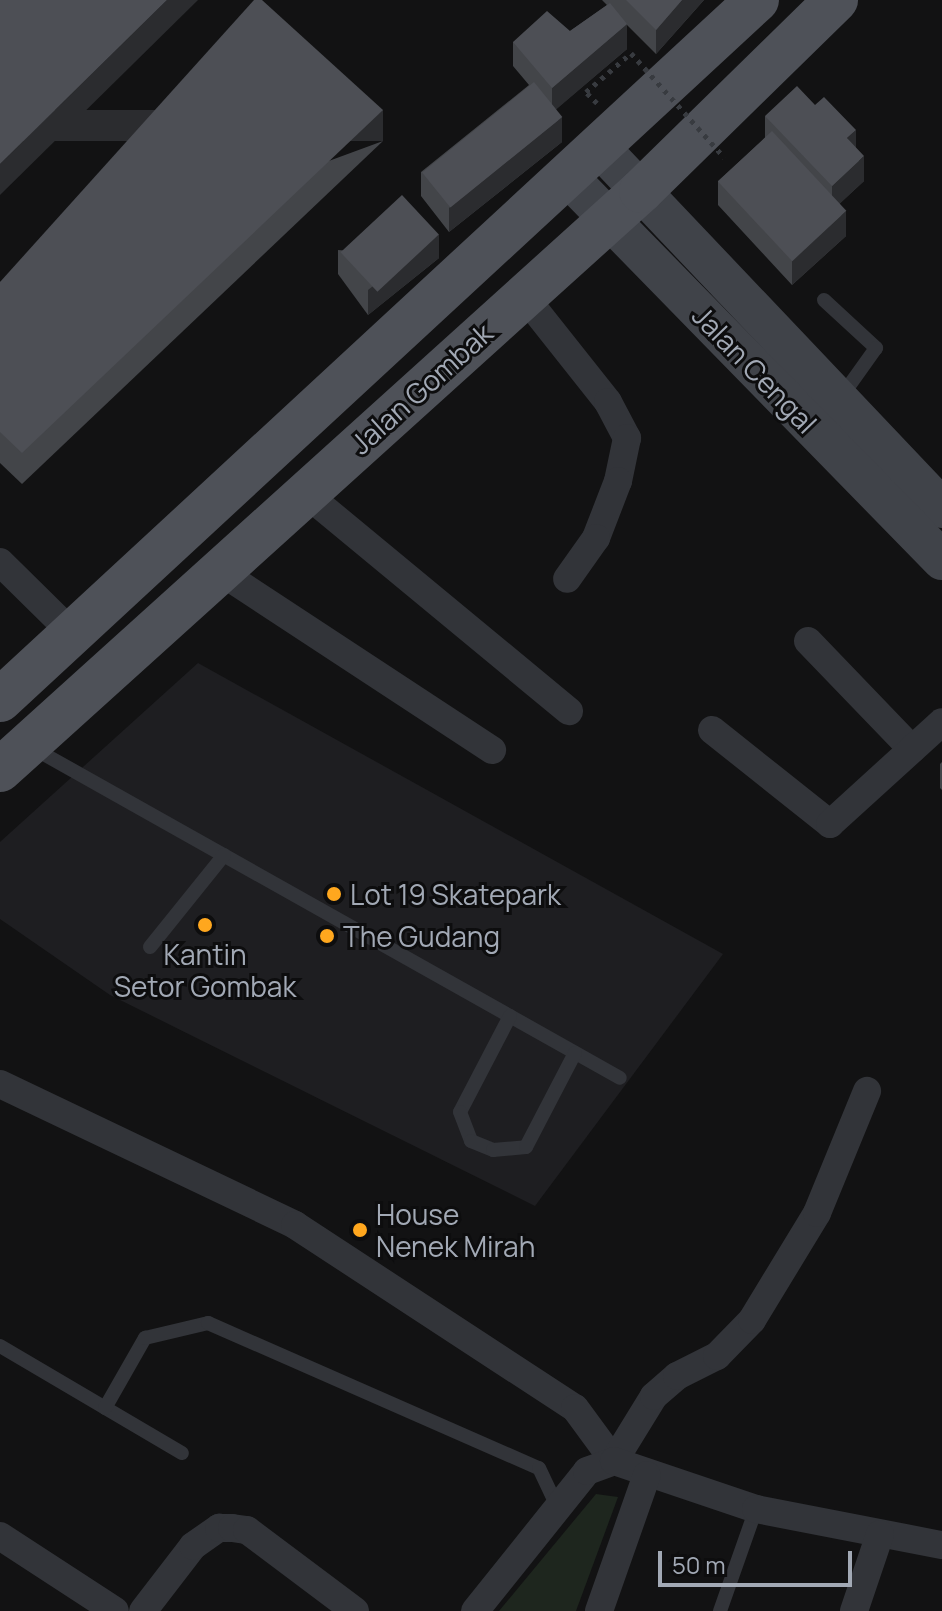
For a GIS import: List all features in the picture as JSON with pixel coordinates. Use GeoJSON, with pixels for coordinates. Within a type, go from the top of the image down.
{"type":"FeatureCollection","features":[{"type":"Feature","properties":{"kind":"main road","name":"Jalan Gombak"},"geometry":{"type":"LineString","coordinates":[[0,700],[601,149],[757,0]]}},
{"type":"Feature","properties":{"kind":"main road","name":"Jalan Gombak"},"geometry":{"type":"LineString","coordinates":[[14,758],[304,492],[626,205],[836,0]]}},
{"type":"Feature","properties":{"kind":"main road"},"geometry":{"type":"LineString","coordinates":[[69,709],[77,668],[73,634],[95,640],[144,639]]}},
{"type":"Feature","properties":{"kind":"street","name":"Jalan Cengal"},"geometry":{"type":"LineString","coordinates":[[601,149],[626,205],[942,560]]}},
{"type":"Feature","properties":{"kind":"street","name":"Jalan Cengal"},"geometry":{"type":"LineString","coordinates":[[569,178],[626,205],[840,400],[942,508]]}},
{"type":"Feature","properties":{"kind":"street"},"geometry":{"type":"LineString","coordinates":[[524,296],[608,402],[627,438],[618,481],[596,538],[567,579]]}},
{"type":"Feature","properties":{"kind":"street"},"geometry":{"type":"LineString","coordinates":[[304,492],[569,711]]}},
{"type":"Feature","properties":{"kind":"street"},"geometry":{"type":"LineString","coordinates":[[0,562],[73,634]]}},
{"type":"Feature","properties":{"kind":"street"},"geometry":{"type":"LineString","coordinates":[[218,570],[492,750]]}},
{"type":"Feature","properties":{"kind":"street"},"geometry":{"type":"LineString","coordinates":[[808,641],[912,749]]}},
{"type":"Feature","properties":{"kind":"street"},"geometry":{"type":"LineString","coordinates":[[712,730],[830,824],[942,722]]}},
{"type":"Feature","properties":{"kind":"street"},"geometry":{"type":"LineString","coordinates":[[0,1084],[295,1225],[575,1408],[614,1461],[647,1475],[756,1509],[942,1545]]}},
{"type":"Feature","properties":{"kind":"street"},"geometry":{"type":"LineString","coordinates":[[475,1611],[587,1471],[614,1461],[654,1396],[677,1376],[717,1356],[752,1320],[817,1213],[867,1091]]}},
{"type":"Feature","properties":{"kind":"street"},"geometry":{"type":"LineString","coordinates":[[599,1611],[647,1475]]}},
{"type":"Feature","properties":{"kind":"street"},"geometry":{"type":"LineString","coordinates":[[145,1610],[193,1546],[219,1528],[247,1530],[355,1611]]}},
{"type":"Feature","properties":{"kind":"street"},"geometry":{"type":"LineString","coordinates":[[854,1611],[880,1534]]}},
{"type":"Feature","properties":{"kind":"street"},"geometry":{"type":"LineString","coordinates":[[0,1536],[115,1611]]}},
{"type":"Feature","properties":{"kind":"lane"},"geometry":{"type":"LineString","coordinates":[[824,300],[876,348],[840,400]]}},
{"type":"Feature","properties":{"kind":"lane"},"geometry":{"type":"LineString","coordinates":[[14,758],[224,855],[620,1078]]}},
{"type":"Feature","properties":{"kind":"lane"},"geometry":{"type":"LineString","coordinates":[[150,947],[224,855]]}},
{"type":"Feature","properties":{"kind":"lane"},"geometry":{"type":"LineString","coordinates":[[510,1016],[460,1112],[471,1141],[493,1150],[526,1147],[575,1053]]}},
{"type":"Feature","properties":{"kind":"lane"},"geometry":{"type":"LineString","coordinates":[[105,1408],[145,1338],[208,1323],[539,1468],[557,1506]]}},
{"type":"Feature","properties":{"kind":"lane"},"geometry":{"type":"LineString","coordinates":[[0,1346],[182,1453]]}},
{"type":"Feature","properties":{"kind":"lane"},"geometry":{"type":"LineString","coordinates":[[720,1611],[756,1509]]}},
{"type":"Feature","properties":{"kind":"path"},"geometry":{"type":"LineString","coordinates":[[586,92],[631,53],[724,157]]}},
{"type":"Feature","properties":{"kind":"shaded area"},"geometry":{"type":"Polygon","coordinates":[[[198,663],[723,954],[535,1206],[110,995],[0,919],[0,842],[198,663]]]}},
{"type":"Feature","properties":{"kind":"shaded area"},"geometry":{"type":"Polygon","coordinates":[[[596,1494],[618,1497],[576,1611],[499,1611],[596,1494]]]}},
{"type":"Feature","properties":{"kind":"building"},"geometry":{"type":"Polygon","coordinates":[[[0,0],[167,0],[0,164],[0,0]]]}},
{"type":"Feature","properties":{"kind":"building"},"geometry":{"type":"Polygon","coordinates":[[[254,0],[262,0],[383,110],[22,453],[0,432],[0,282],[254,0]]]}},
{"type":"Feature","properties":{"kind":"building"},"geometry":{"type":"Polygon","coordinates":[[[626,0],[682,0],[656,30],[626,0]]]}},
{"type":"Feature","properties":{"kind":"building"},"geometry":{"type":"Polygon","coordinates":[[[610,3],[627,24],[552,88],[513,42],[547,11],[570,31],[610,3]]]}},
{"type":"Feature","properties":{"kind":"building"},"geometry":{"type":"Polygon","coordinates":[[[534,82],[562,117],[450,208],[422,173],[534,82]]]}},
{"type":"Feature","properties":{"kind":"building"},"geometry":{"type":"Polygon","coordinates":[[[797,86],[815,105],[824,97],[856,130],[847,138],[864,156],[832,186],[765,116],[797,86]]]}},
{"type":"Feature","properties":{"kind":"building"},"geometry":{"type":"Polygon","coordinates":[[[772,131],[846,211],[792,261],[718,181],[772,131]]]}},
{"type":"Feature","properties":{"kind":"building"},"geometry":{"type":"Polygon","coordinates":[[[402,195],[439,234],[377,292],[341,252],[402,195]]]}},
{"type":"Feature","properties":{"kind":"place","name":"Lot 19 Skatepark"},"geometry":{"type":"Point","coordinates":[334,894]}},
{"type":"Feature","properties":{"kind":"place","name":"Kantin Setor Gombak"},"geometry":{"type":"Point","coordinates":[205,925]}},
{"type":"Feature","properties":{"kind":"place","name":"The Gudang"},"geometry":{"type":"Point","coordinates":[327,936]}},
{"type":"Feature","properties":{"kind":"place","name":"House Nenek Mirah"},"geometry":{"type":"Point","coordinates":[360,1230]}}]}
